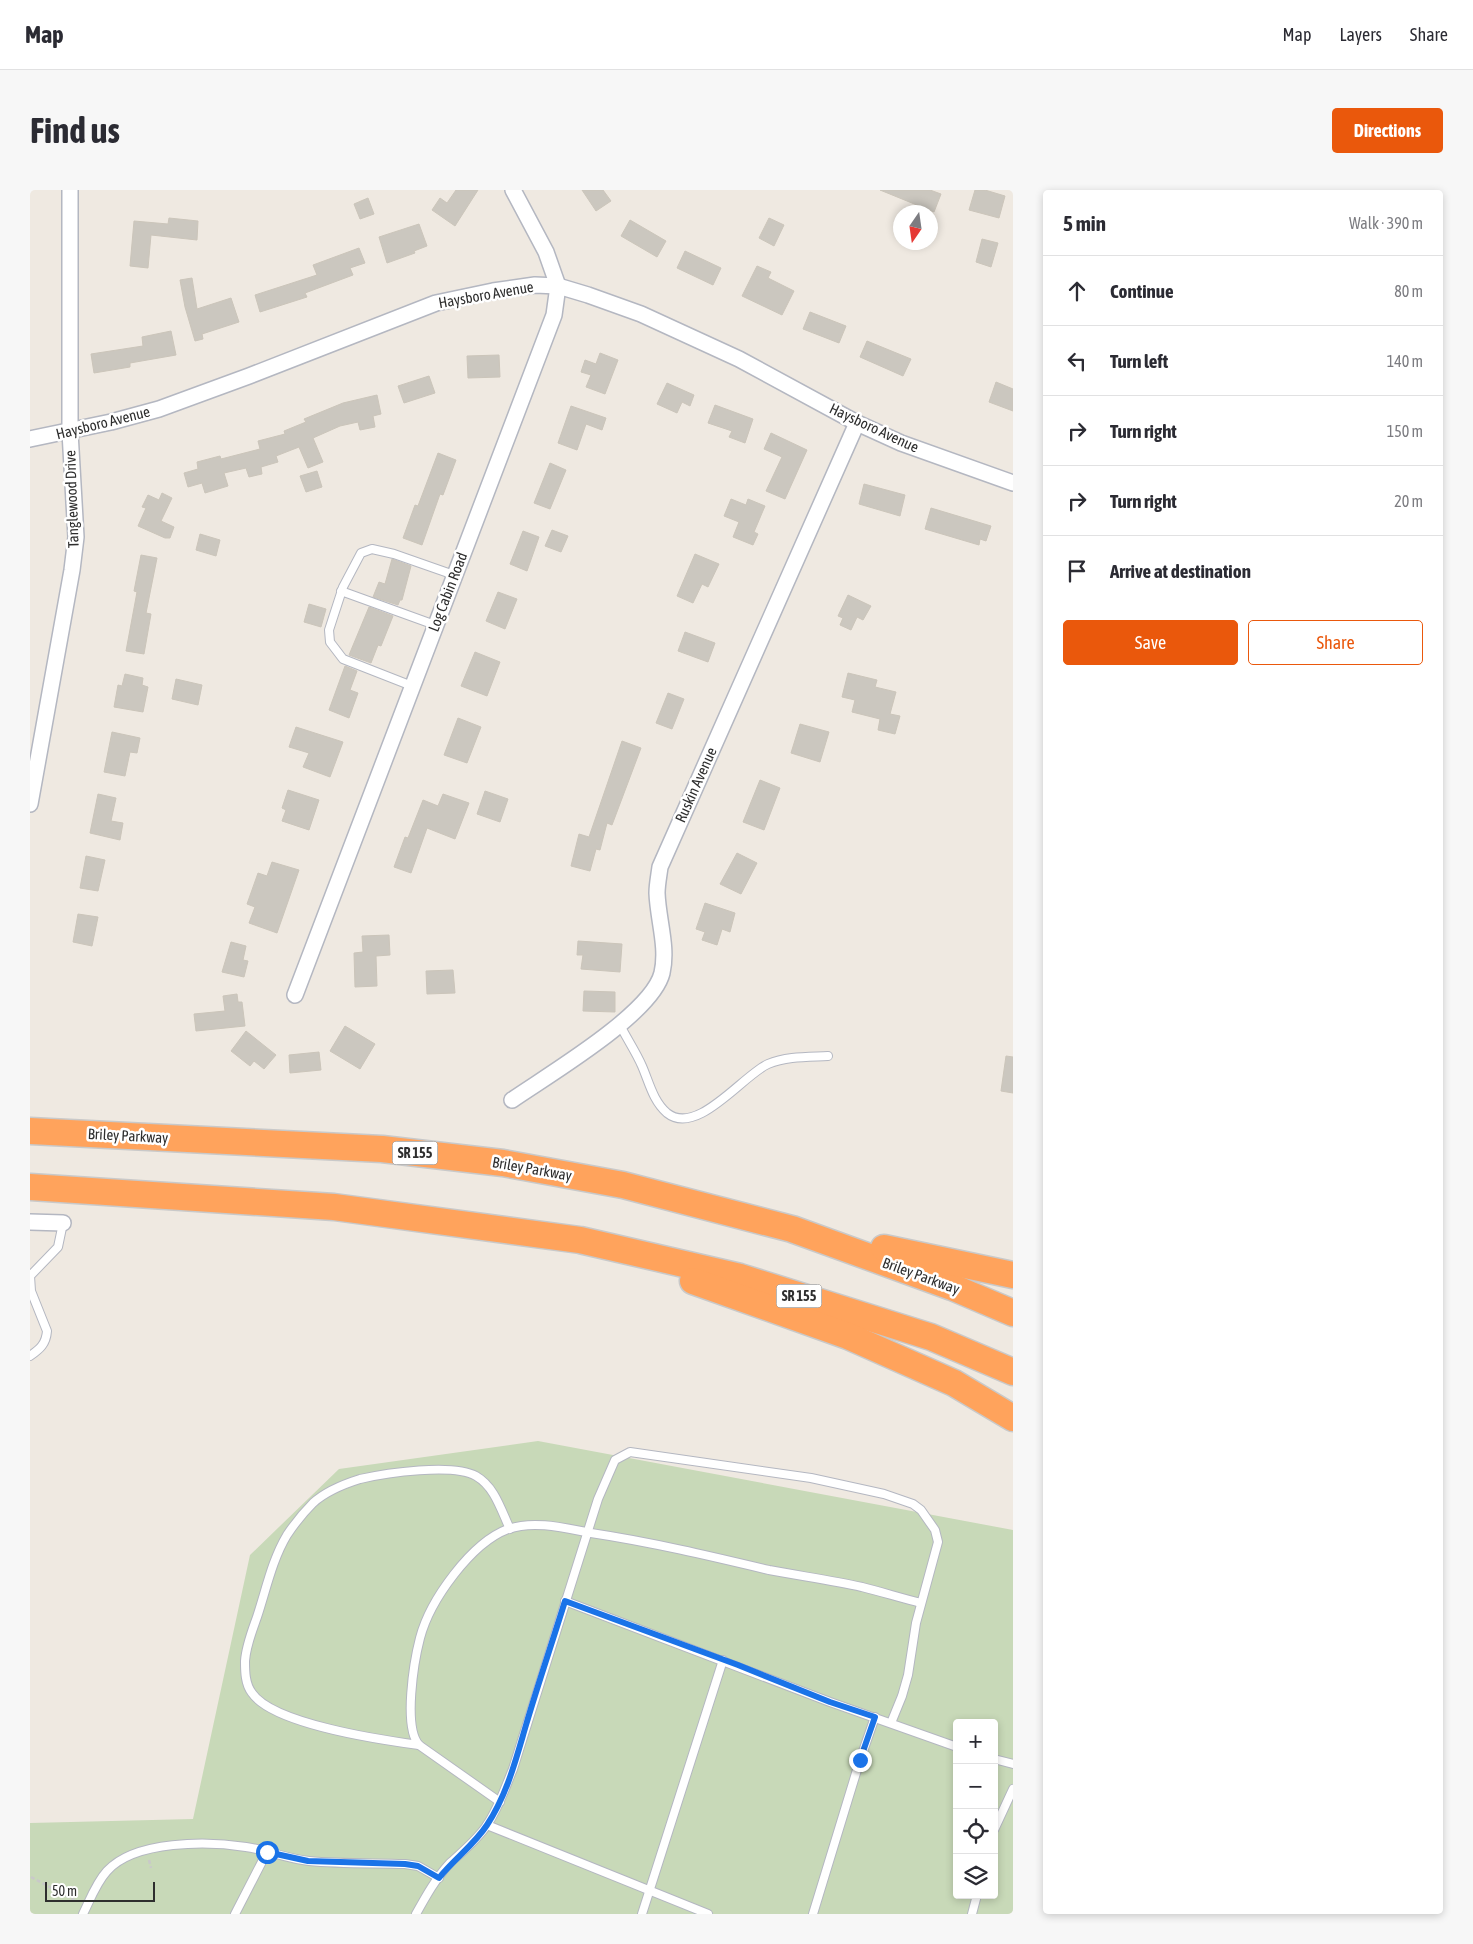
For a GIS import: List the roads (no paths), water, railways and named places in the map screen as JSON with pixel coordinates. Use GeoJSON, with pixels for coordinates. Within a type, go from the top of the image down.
{"type":"FeatureCollection","features":[{"type":"Feature","properties":{"kind":"highway","name":"Briley Parkway"},"geometry":{"type":"LineString","coordinates":[[30,1131],[382,1149],[503,1163],[623,1185],[792,1230],[952,1287],[1013,1313]]}},
{"type":"Feature","properties":{"kind":"highway","name":"SR 155"},"geometry":{"type":"LineString","coordinates":[[30,1187],[334,1207],[580,1240],[740,1277],[930,1338],[1013,1372]]}},
{"type":"Feature","properties":{"kind":"highway"},"geometry":{"type":"LineString","coordinates":[[792,1230],[1013,1274]]}},
{"type":"Feature","properties":{"kind":"highway"},"geometry":{"type":"LineString","coordinates":[[580,1240],[848,1336],[954,1383],[1013,1418]]}},
{"type":"Feature","properties":{"kind":"street","name":"Tanglewood Drive"},"geometry":{"type":"LineString","coordinates":[[30,804],[72,570],[76,537],[70,432],[70,190]]}},
{"type":"Feature","properties":{"kind":"street","name":"Log Cabin Road"},"geometry":{"type":"LineString","coordinates":[[295,995],[554,315],[558,286],[546,252],[513,190]]}},
{"type":"Feature","properties":{"kind":"street","name":"Haysboro Avenue"},"geometry":{"type":"LineString","coordinates":[[30,439],[70,432],[159,409],[258,373],[436,303],[493,291],[534,285],[558,286],[641,314],[739,359],[857,423],[901,444],[1013,483]]}},
{"type":"Feature","properties":{"kind":"street","name":"Ruskin Avenue"},"geometry":{"type":"LineString","coordinates":[[512,1100],[620,1025],[650,995],[661,974],[664,954],[657,892],[660,867],[857,423]]}},
{"type":"Feature","properties":{"kind":"street"},"geometry":{"type":"LineString","coordinates":[[30,1222],[63,1223]]}},
{"type":"Feature","properties":{"kind":"lane"},"geometry":{"type":"LineString","coordinates":[[412,686],[343,659],[330,642],[329,630],[341,591],[361,553],[372,549],[394,554],[454,575]]}},
{"type":"Feature","properties":{"kind":"lane"},"geometry":{"type":"LineString","coordinates":[[341,591],[435,625]]}},
{"type":"Feature","properties":{"kind":"lane"},"geometry":{"type":"LineString","coordinates":[[620,1025],[641,1064],[656,1100],[668,1113],[686,1119],[701,1113],[766,1064],[785,1058],[828,1056]]}},
{"type":"Feature","properties":{"kind":"lane"},"geometry":{"type":"LineString","coordinates":[[30,1356],[42,1347],[47,1331],[31,1291],[30,1276],[58,1247],[63,1223]]}},
{"type":"Feature","properties":{"kind":"lane"},"geometry":{"type":"LineString","coordinates":[[416,1914],[429,1891],[449,1864],[470,1846],[487,1825],[500,1802],[598,1499],[615,1460],[630,1452],[811,1478],[884,1494],[913,1504],[921,1510],[935,1530],[938,1542],[921,1603],[908,1675],[891,1723]]}},
{"type":"Feature","properties":{"kind":"lane"},"geometry":{"type":"LineString","coordinates":[[419,1745],[343,1732],[297,1719],[260,1702],[252,1694],[248,1685],[245,1659],[248,1643],[275,1561],[286,1537],[299,1518],[315,1501],[336,1488],[360,1480],[392,1475],[442,1469],[461,1470],[476,1476],[490,1488],[510,1529]]}},
{"type":"Feature","properties":{"kind":"lane"},"geometry":{"type":"LineString","coordinates":[[500,1802],[415,1741],[412,1725],[413,1677],[416,1655],[427,1619],[461,1565],[488,1540],[510,1529],[545,1526],[587,1532],[863,1588],[921,1603]]}},
{"type":"Feature","properties":{"kind":"lane"},"geometry":{"type":"LineString","coordinates":[[565,1601],[830,1702],[953,1746]]}},
{"type":"Feature","properties":{"kind":"lane"},"geometry":{"type":"LineString","coordinates":[[642,1914],[723,1660]]}},
{"type":"Feature","properties":{"kind":"lane"},"geometry":{"type":"LineString","coordinates":[[813,1914],[875,1717]]}},
{"type":"Feature","properties":{"kind":"lane"},"geometry":{"type":"LineString","coordinates":[[998,1760],[1013,1764]]}},
{"type":"Feature","properties":{"kind":"lane"},"geometry":{"type":"LineString","coordinates":[[998,1821],[1013,1789]]}},
{"type":"Feature","properties":{"kind":"lane"},"geometry":{"type":"LineString","coordinates":[[487,1825],[708,1914]]}},
{"type":"Feature","properties":{"kind":"lane"},"geometry":{"type":"LineString","coordinates":[[85,1910],[101,1879],[112,1866],[127,1857],[176,1844],[246,1847],[308,1861],[405,1864],[418,1866],[439,1878]]}},
{"type":"Feature","properties":{"kind":"lane"},"geometry":{"type":"LineString","coordinates":[[235,1914],[267,1852]]}},
{"type":"Feature","properties":{"kind":"lane"},"geometry":{"type":"LineString","coordinates":[[972,1914],[976,1899]]}}]}
